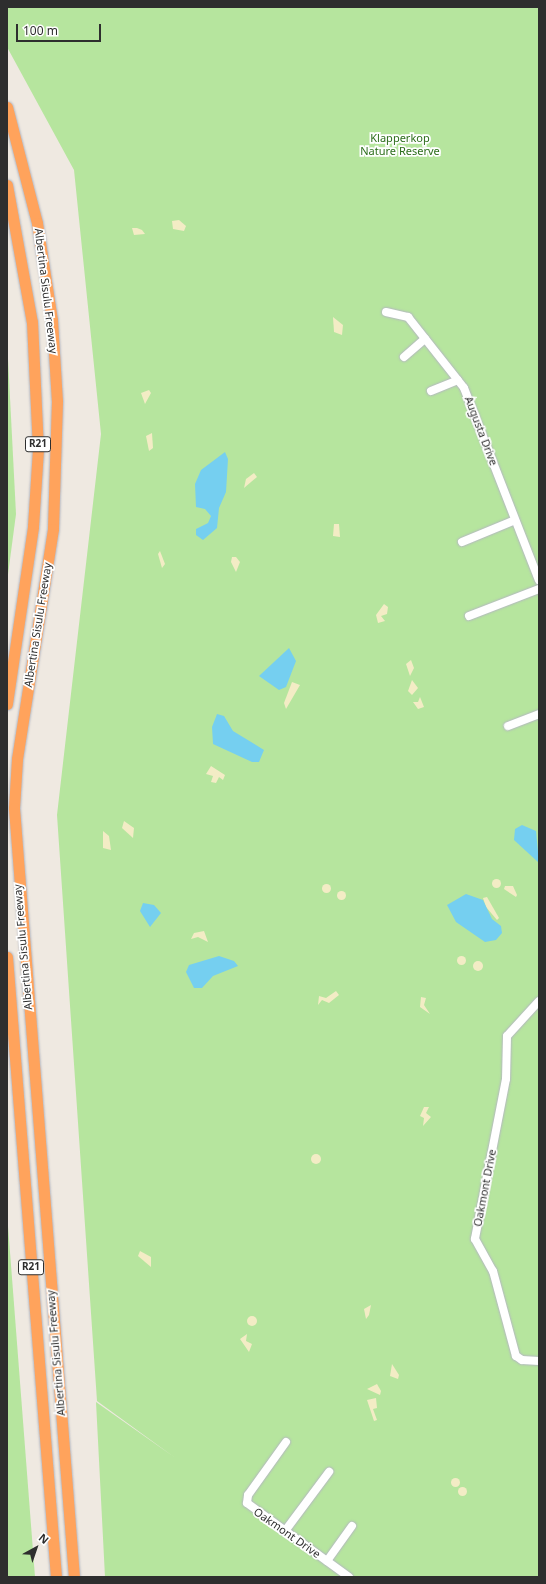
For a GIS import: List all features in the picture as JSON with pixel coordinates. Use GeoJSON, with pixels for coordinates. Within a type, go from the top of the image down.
{"type":"FeatureCollection","features":[{"type":"Feature","properties":{"kind":"highway","name":"Albertina Sisulu Freeway"},"geometry":{"type":"LineString","coordinates":[[7,107],[37,223],[52,320],[57,400],[53,529],[17,759],[14,808],[74,1577]]}},
{"type":"Feature","properties":{"kind":"highway","name":"Albertina Sisulu Freeway"},"geometry":{"type":"LineString","coordinates":[[7,185],[29,296],[36,364],[38,449],[33,527],[7,704]]}},
{"type":"Feature","properties":{"kind":"highway","name":"Albertina Sisulu Freeway"},"geometry":{"type":"LineString","coordinates":[[7,957],[56,1577]]}},
{"type":"Feature","properties":{"kind":"street","name":"Augusta Drive"},"geometry":{"type":"LineString","coordinates":[[386,312],[408,317],[458,380],[470,400],[539,580]]}},
{"type":"Feature","properties":{"kind":"street"},"geometry":{"type":"LineString","coordinates":[[404,357],[425,339]]}},
{"type":"Feature","properties":{"kind":"street"},"geometry":{"type":"LineString","coordinates":[[431,391],[458,380]]}},
{"type":"Feature","properties":{"kind":"street"},"geometry":{"type":"LineString","coordinates":[[462,542],[515,520]]}},
{"type":"Feature","properties":{"kind":"street"},"geometry":{"type":"LineString","coordinates":[[469,616],[539,590]]}},
{"type":"Feature","properties":{"kind":"street"},"geometry":{"type":"LineString","coordinates":[[508,726],[539,714]]}},
{"type":"Feature","properties":{"kind":"street","name":"Oakmont Drive"},"geometry":{"type":"LineString","coordinates":[[539,1001],[507,1036],[506,1079],[475,1239],[493,1271],[516,1356],[522,1360],[539,1361]]}},
{"type":"Feature","properties":{"kind":"street","name":"Oakmont Drive"},"geometry":{"type":"LineString","coordinates":[[286,1442],[246,1499],[249,1506],[349,1577]]}},
{"type":"Feature","properties":{"kind":"street"},"geometry":{"type":"LineString","coordinates":[[285,1531],[329,1472]]}},
{"type":"Feature","properties":{"kind":"street"},"geometry":{"type":"LineString","coordinates":[[327,1561],[352,1526]]}},
{"type":"Feature","properties":{"kind":"green space","name":"Klapperkop Nature Reserve"},"geometry":{"type":"Polygon","coordinates":[[[7,7],[539,7],[539,1577],[105,1577],[96,1402],[174,1457],[97,1401],[57,815],[101,434],[74,170],[7,47],[7,7]]]}},
{"type":"Feature","properties":{"kind":"green space"},"geometry":{"type":"Polygon","coordinates":[[[7,339],[16,514],[7,582],[7,339]]]}},
{"type":"Feature","properties":{"kind":"green space"},"geometry":{"type":"Polygon","coordinates":[[[7,1213],[35,1577],[7,1577],[7,1213]]]}},
{"type":"Feature","properties":{"kind":"sand"},"geometry":{"type":"Polygon","coordinates":[[[179,220],[186,226],[184,231],[173,229],[172,221],[179,220]]]}},
{"type":"Feature","properties":{"kind":"sand"},"geometry":{"type":"Polygon","coordinates":[[[132,228],[142,230],[145,234],[134,235],[132,228]]]}},
{"type":"Feature","properties":{"kind":"sand"},"geometry":{"type":"Polygon","coordinates":[[[333,317],[343,325],[342,335],[334,332],[333,317]]]}},
{"type":"Feature","properties":{"kind":"sand"},"geometry":{"type":"Polygon","coordinates":[[[149,390],[151,393],[145,404],[141,393],[149,390]]]}},
{"type":"Feature","properties":{"kind":"sand"},"geometry":{"type":"Polygon","coordinates":[[[152,433],[153,448],[149,451],[146,436],[152,433]]]}},
{"type":"Feature","properties":{"kind":"sand"},"geometry":{"type":"Polygon","coordinates":[[[254,473],[257,477],[244,488],[246,479],[254,473]]]}},
{"type":"Feature","properties":{"kind":"sand"},"geometry":{"type":"Polygon","coordinates":[[[334,524],[339,524],[340,537],[333,536],[334,524]]]}},
{"type":"Feature","properties":{"kind":"sand"},"geometry":{"type":"Polygon","coordinates":[[[160,551],[165,564],[162,568],[158,554],[160,551]]]}},
{"type":"Feature","properties":{"kind":"sand"},"geometry":{"type":"Polygon","coordinates":[[[232,557],[236,557],[240,562],[236,572],[231,562],[232,557]]]}},
{"type":"Feature","properties":{"kind":"sand"},"geometry":{"type":"Polygon","coordinates":[[[384,604],[388,607],[387,614],[381,616],[385,621],[378,623],[376,615],[384,604]]]}},
{"type":"Feature","properties":{"kind":"sand"},"geometry":{"type":"Polygon","coordinates":[[[411,660],[414,668],[410,676],[406,664],[411,660]]]}},
{"type":"Feature","properties":{"kind":"sand"},"geometry":{"type":"Polygon","coordinates":[[[412,680],[418,688],[412,695],[408,691],[412,680]]]}},
{"type":"Feature","properties":{"kind":"sand"},"geometry":{"type":"Polygon","coordinates":[[[292,682],[300,685],[286,709],[284,703],[292,682]]]}},
{"type":"Feature","properties":{"kind":"sand"},"geometry":{"type":"Polygon","coordinates":[[[420,697],[424,707],[418,709],[413,702],[418,702],[420,697]]]}},
{"type":"Feature","properties":{"kind":"sand"},"geometry":{"type":"Polygon","coordinates":[[[211,766],[225,775],[223,780],[219,777],[216,783],[211,782],[213,776],[206,774],[211,766]]]}},
{"type":"Feature","properties":{"kind":"sand"},"geometry":{"type":"Polygon","coordinates":[[[124,821],[134,828],[133,838],[122,828],[124,821]]]}},
{"type":"Feature","properties":{"kind":"sand"},"geometry":{"type":"Polygon","coordinates":[[[103,831],[109,836],[111,850],[103,848],[103,831]]]}},
{"type":"Feature","properties":{"kind":"sand"},"geometry":{"type":"Polygon","coordinates":[[[496,878],[501,883],[496,888],[491,883],[496,878]]]}},
{"type":"Feature","properties":{"kind":"sand"},"geometry":{"type":"Polygon","coordinates":[[[324,884],[328,884],[330,888],[328,892],[324,892],[322,890],[322,886],[324,884]]]}},
{"type":"Feature","properties":{"kind":"sand"},"geometry":{"type":"Polygon","coordinates":[[[505,886],[513,886],[517,895],[516,897],[504,889],[505,886]]]}},
{"type":"Feature","properties":{"kind":"sand"},"geometry":{"type":"Polygon","coordinates":[[[341,890],[346,895],[341,900],[336,895],[341,890]]]}},
{"type":"Feature","properties":{"kind":"sand"},"geometry":{"type":"Polygon","coordinates":[[[487,897],[499,918],[497,920],[486,907],[483,898],[487,897]]]}},
{"type":"Feature","properties":{"kind":"sand"},"geometry":{"type":"Polygon","coordinates":[[[204,931],[208,942],[198,937],[191,939],[194,933],[204,931]]]}},
{"type":"Feature","properties":{"kind":"sand"},"geometry":{"type":"Polygon","coordinates":[[[461,955],[466,960],[461,965],[456,960],[461,955]]]}},
{"type":"Feature","properties":{"kind":"sand"},"geometry":{"type":"Polygon","coordinates":[[[476,961],[480,961],[483,966],[480,971],[476,971],[473,968],[473,964],[476,961]]]}},
{"type":"Feature","properties":{"kind":"sand"},"geometry":{"type":"Polygon","coordinates":[[[336,991],[339,995],[329,1003],[322,1000],[318,1005],[319,996],[326,998],[336,991]]]}},
{"type":"Feature","properties":{"kind":"sand"},"geometry":{"type":"Polygon","coordinates":[[[421,997],[426,998],[424,1005],[430,1014],[420,1007],[421,997]]]}},
{"type":"Feature","properties":{"kind":"sand"},"geometry":{"type":"Polygon","coordinates":[[[424,1107],[429,1107],[426,1113],[431,1117],[423,1126],[424,1118],[420,1116],[424,1107]]]}},
{"type":"Feature","properties":{"kind":"sand"},"geometry":{"type":"Polygon","coordinates":[[[314,1154],[318,1154],[320,1155],[320,1163],[314,1164],[311,1161],[311,1157],[314,1154]]]}},
{"type":"Feature","properties":{"kind":"sand"},"geometry":{"type":"Polygon","coordinates":[[[140,1251],[151,1257],[151,1267],[138,1256],[140,1251]]]}},
{"type":"Feature","properties":{"kind":"sand"},"geometry":{"type":"Polygon","coordinates":[[[371,1305],[369,1315],[366,1319],[364,1309],[371,1305]]]}},
{"type":"Feature","properties":{"kind":"sand"},"geometry":{"type":"Polygon","coordinates":[[[250,1316],[254,1316],[256,1317],[256,1325],[250,1326],[247,1323],[247,1319],[250,1316]]]}},
{"type":"Feature","properties":{"kind":"sand"},"geometry":{"type":"Polygon","coordinates":[[[247,1334],[246,1341],[252,1344],[249,1352],[240,1339],[247,1334]]]}},
{"type":"Feature","properties":{"kind":"sand"},"geometry":{"type":"Polygon","coordinates":[[[392,1364],[399,1375],[398,1379],[390,1376],[392,1364]]]}},
{"type":"Feature","properties":{"kind":"sand"},"geometry":{"type":"Polygon","coordinates":[[[377,1384],[381,1391],[380,1395],[367,1389],[377,1384]]]}},
{"type":"Feature","properties":{"kind":"sand"},"geometry":{"type":"Polygon","coordinates":[[[376,1398],[377,1408],[373,1409],[377,1420],[374,1421],[367,1400],[376,1398]]]}},
{"type":"Feature","properties":{"kind":"sand"},"geometry":{"type":"Polygon","coordinates":[[[455,1477],[460,1482],[455,1487],[450,1482],[455,1477]]]}},
{"type":"Feature","properties":{"kind":"sand"},"geometry":{"type":"Polygon","coordinates":[[[460,1487],[464,1487],[466,1491],[464,1495],[460,1495],[458,1493],[458,1489],[460,1487]]]}},
{"type":"Feature","properties":{"kind":"water"},"geometry":{"type":"Polygon","coordinates":[[[225,452],[228,459],[226,492],[219,508],[217,528],[203,540],[196,535],[196,529],[208,523],[211,516],[205,509],[196,507],[195,484],[201,470],[225,452]]]}},
{"type":"Feature","properties":{"kind":"water"},"geometry":{"type":"Polygon","coordinates":[[[289,648],[296,661],[286,687],[279,690],[259,676],[289,648]]]}},
{"type":"Feature","properties":{"kind":"water"},"geometry":{"type":"Polygon","coordinates":[[[217,714],[224,716],[233,731],[264,750],[259,762],[252,762],[213,744],[212,727],[217,714]]]}},
{"type":"Feature","properties":{"kind":"water"},"geometry":{"type":"Polygon","coordinates":[[[522,825],[536,831],[539,863],[514,840],[515,829],[522,825]]]}},
{"type":"Feature","properties":{"kind":"water"},"geometry":{"type":"Polygon","coordinates":[[[466,894],[483,900],[492,919],[501,926],[502,933],[496,940],[485,942],[456,922],[447,905],[466,894]]]}},
{"type":"Feature","properties":{"kind":"water"},"geometry":{"type":"Polygon","coordinates":[[[143,903],[154,905],[161,913],[150,927],[140,911],[143,903]]]}},
{"type":"Feature","properties":{"kind":"water"},"geometry":{"type":"Polygon","coordinates":[[[219,956],[234,961],[238,966],[213,976],[202,988],[194,988],[186,972],[189,965],[219,956]]]}}]}
